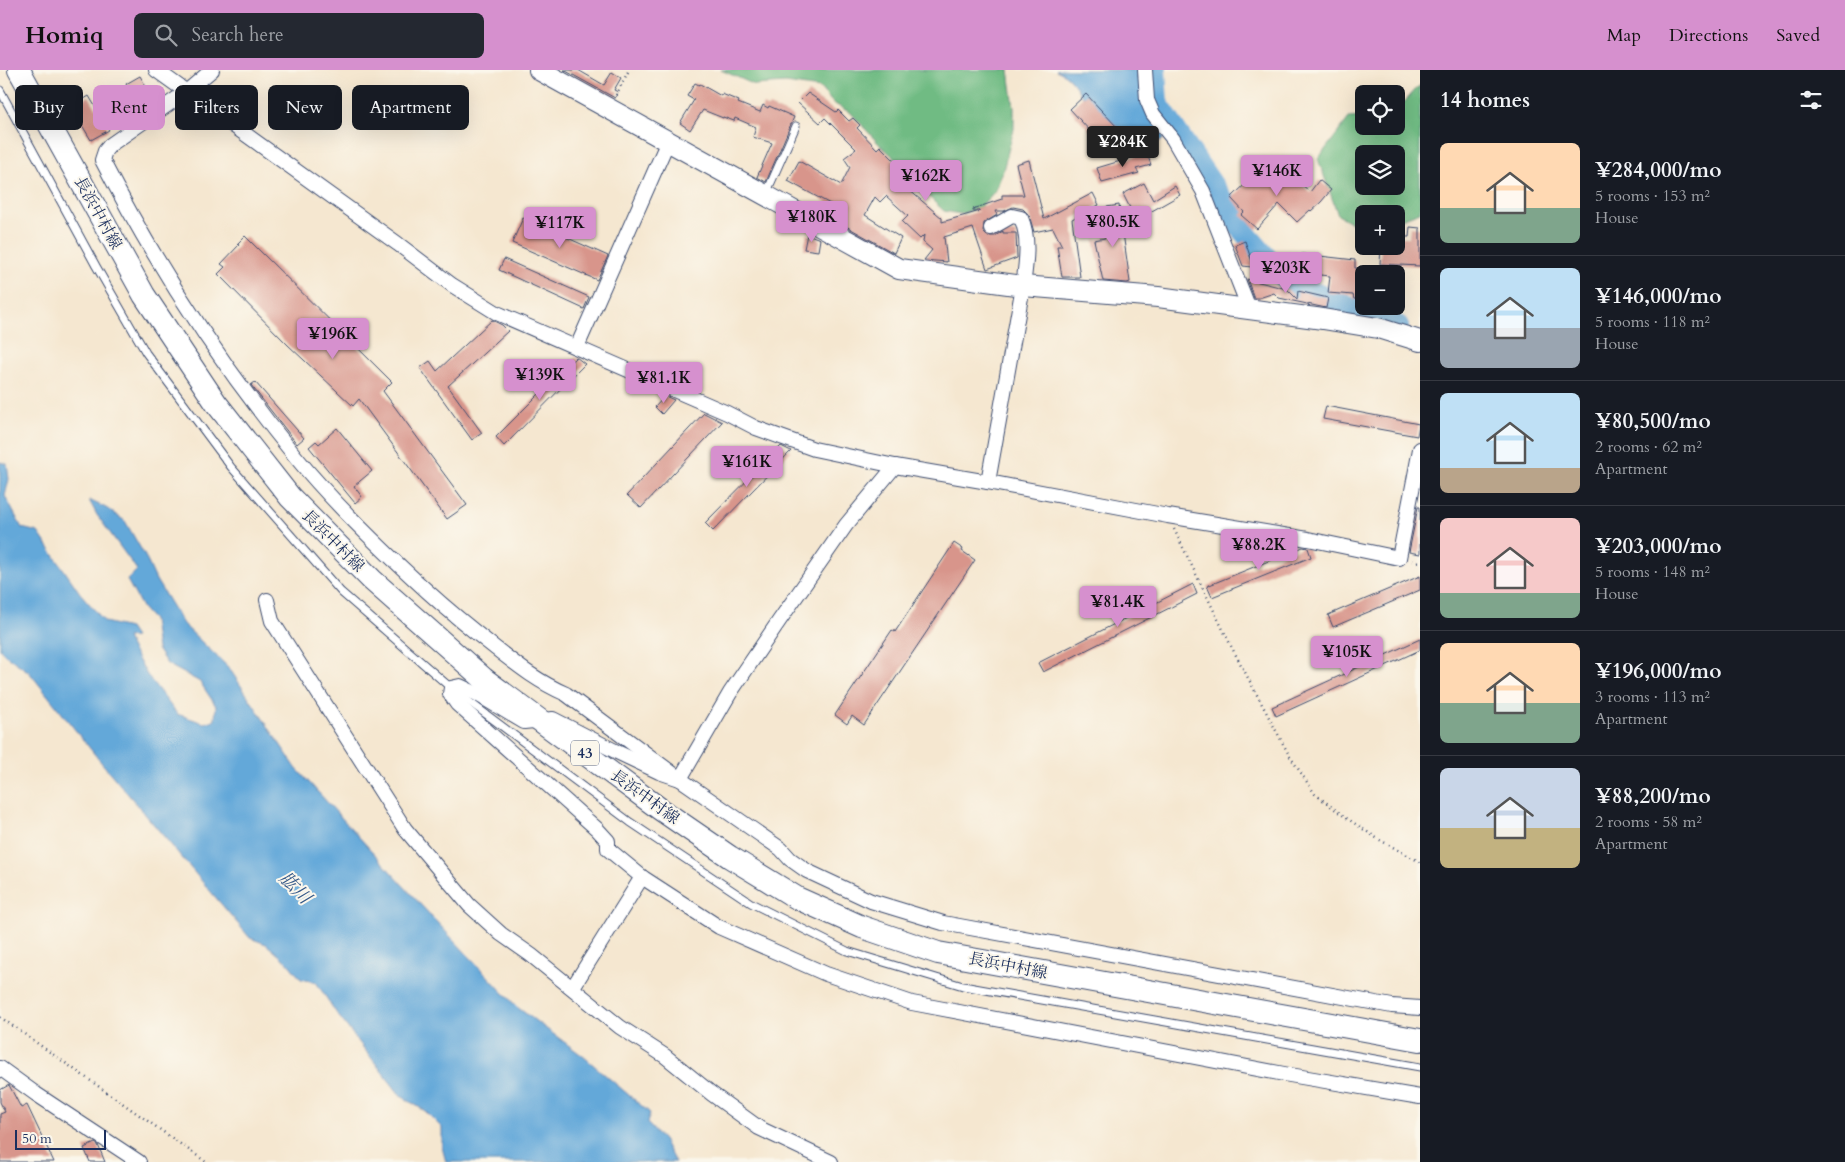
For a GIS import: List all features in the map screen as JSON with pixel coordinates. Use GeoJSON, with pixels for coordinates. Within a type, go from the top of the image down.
{"type":"FeatureCollection","features":[{"type":"Feature","properties":{"kind":"main road","name":"長浜中村線"},"geometry":{"type":"LineString","coordinates":[[19,70],[144,295],[216,404],[290,497],[379,587],[484,678],[660,808],[730,857],[798,898],[862,927],[938,952],[1420,1040]]}},
{"type":"Feature","properties":{"kind":"street"},"geometry":{"type":"LineString","coordinates":[[156,70],[176,85]]}},
{"type":"Feature","properties":{"kind":"street"},"geometry":{"type":"LineString","coordinates":[[194,85],[212,70]]}},
{"type":"Feature","properties":{"kind":"street"},"geometry":{"type":"LineString","coordinates":[[539,70],[899,269],[1023,286],[1158,297],[1378,328],[1420,341]]}},
{"type":"Feature","properties":{"kind":"street"},"geometry":{"type":"LineString","coordinates":[[1145,70],[1147,100],[1154,114],[1173,139],[1203,191],[1250,311]]}},
{"type":"Feature","properties":{"kind":"street"},"geometry":{"type":"LineString","coordinates":[[175,100],[110,145],[105,151],[102,160],[179,296],[243,390],[296,458],[336,502],[396,562],[454,615],[517,665],[545,685],[566,694],[680,779],[781,849],[790,859],[806,871],[871,901],[943,923],[1392,1006],[1420,1008]]}},
{"type":"Feature","properties":{"kind":"street"},"geometry":{"type":"LineString","coordinates":[[239,130],[452,285],[497,313],[787,440],[814,449],[895,466],[1168,516],[1308,539],[1399,558],[1420,450]]}},
{"type":"Feature","properties":{"kind":"street"},"geometry":{"type":"LineString","coordinates":[[577,347],[668,141]]}},
{"type":"Feature","properties":{"kind":"street"},"geometry":{"type":"LineString","coordinates":[[988,482],[1023,286],[1026,244],[1025,227],[1021,218],[1012,216],[991,228]]}},
{"type":"Feature","properties":{"kind":"street"},"geometry":{"type":"LineString","coordinates":[[680,779],[730,693],[846,525],[895,466]]}},
{"type":"Feature","properties":{"kind":"street"},"geometry":{"type":"LineString","coordinates":[[267,600],[272,621],[405,829],[469,905],[502,934],[573,987],[620,1027],[665,1056],[712,1094],[759,1128],[831,1162]]}},
{"type":"Feature","properties":{"kind":"street"},"geometry":{"type":"LineString","coordinates":[[680,779],[634,760],[553,719],[524,722],[460,686],[451,688],[450,694],[457,704],[597,829],[608,841],[608,848],[642,877],[718,927],[826,974],[912,1003],[1284,1074],[1420,1097]]}},
{"type":"Feature","properties":{"kind":"street"},"geometry":{"type":"LineString","coordinates":[[573,987],[642,877]]}},
{"type":"Feature","properties":{"kind":"street"},"geometry":{"type":"LineString","coordinates":[[0,1068],[139,1162]]}},
{"type":"Feature","properties":{"kind":"lane"},"geometry":{"type":"LineString","coordinates":[[0,90],[96,266],[146,352],[231,467],[341,592],[451,688],[630,822],[751,902],[848,951],[963,986],[1420,1067]]}},
{"type":"Feature","properties":{"kind":"lane"},"geometry":{"type":"LineString","coordinates":[[765,194],[796,126]]}},
{"type":"Feature","properties":{"kind":"path"},"geometry":{"type":"LineString","coordinates":[[608,109],[629,70]]}},
{"type":"Feature","properties":{"kind":"path"},"geometry":{"type":"LineString","coordinates":[[1168,516],[1231,646],[1289,755],[1315,794],[1369,834],[1420,862]]}},
{"type":"Feature","properties":{"kind":"path"},"geometry":{"type":"LineString","coordinates":[[0,1017],[206,1162]]}},
{"type":"Feature","properties":{"kind":"green space"},"geometry":{"type":"Polygon","coordinates":[[[721,70],[1009,70],[1014,108],[1014,129],[1002,174],[995,191],[980,207],[961,214],[944,211],[928,196],[922,182],[879,144],[851,113],[833,103],[820,88],[786,83],[755,85],[721,70]]]}},
{"type":"Feature","properties":{"kind":"green space"},"geometry":{"type":"Polygon","coordinates":[[[1420,85],[1420,212],[1405,218],[1405,205],[1355,205],[1355,225],[1338,215],[1318,159],[1349,118],[1355,118],[1355,135],[1405,135],[1405,101],[1420,85]]]}},
{"type":"Feature","properties":{"kind":"water"},"geometry":{"type":"Polygon","coordinates":[[[1056,70],[1139,70],[1164,139],[1132,147],[1128,145],[1080,94],[1070,80],[1056,70]]]}},
{"type":"Feature","properties":{"kind":"water","name":"肱川"},"geometry":{"type":"Polygon","coordinates":[[[0,462],[7,464],[9,479],[5,496],[22,528],[38,532],[80,593],[105,622],[129,628],[135,637],[127,638],[131,647],[147,675],[177,714],[204,723],[215,720],[216,706],[200,682],[167,664],[157,649],[153,620],[143,609],[127,580],[137,570],[97,515],[89,500],[106,508],[125,521],[156,580],[183,624],[229,668],[296,768],[517,1007],[583,1056],[650,1113],[647,1123],[663,1140],[675,1162],[446,1162],[442,1147],[442,1128],[425,1111],[401,1096],[337,1014],[316,982],[301,979],[287,962],[266,944],[250,938],[100,761],[29,672],[0,649],[0,462]]]}},
{"type":"Feature","properties":{"kind":"building"},"geometry":{"type":"Polygon","coordinates":[[[564,70],[578,70],[604,85],[612,72],[621,78],[614,90],[618,92],[615,98],[564,70]]]}},
{"type":"Feature","properties":{"kind":"building"},"geometry":{"type":"Polygon","coordinates":[[[140,76],[145,85],[126,85],[140,76]]]}},
{"type":"Feature","properties":{"kind":"building"},"geometry":{"type":"Polygon","coordinates":[[[695,83],[760,112],[763,105],[794,117],[766,182],[757,177],[772,143],[753,137],[756,127],[735,118],[734,121],[703,110],[690,130],[680,123],[694,100],[687,96],[695,83]]]}},
{"type":"Feature","properties":{"kind":"building"},"geometry":{"type":"Polygon","coordinates":[[[808,93],[836,112],[838,110],[849,121],[853,118],[860,125],[857,128],[877,149],[880,146],[903,169],[895,178],[942,218],[942,222],[980,211],[973,211],[973,209],[1002,199],[1002,195],[1024,195],[1016,164],[1029,160],[1044,219],[1093,193],[1099,205],[1072,219],[1080,277],[1062,277],[1057,246],[1062,246],[1053,228],[1034,232],[1029,215],[1023,209],[1013,207],[1004,211],[995,211],[997,215],[984,223],[983,232],[987,236],[995,236],[1003,231],[1003,233],[1016,233],[1017,258],[987,269],[973,228],[944,237],[947,262],[924,260],[932,250],[923,242],[924,235],[920,239],[902,222],[908,216],[886,196],[880,202],[875,197],[865,215],[901,238],[894,253],[826,215],[832,205],[788,181],[799,161],[841,185],[850,167],[844,158],[856,149],[825,118],[820,123],[798,103],[808,93]]]}},
{"type":"Feature","properties":{"kind":"building"},"geometry":{"type":"Polygon","coordinates":[[[1086,94],[1118,128],[1101,143],[1070,109],[1086,94]]]}},
{"type":"Feature","properties":{"kind":"building"},"geometry":{"type":"Polygon","coordinates":[[[89,96],[93,103],[93,130],[109,130],[91,140],[83,127],[83,100],[89,96]]]}},
{"type":"Feature","properties":{"kind":"building"},"geometry":{"type":"Polygon","coordinates":[[[1147,153],[1151,165],[1136,169],[1139,173],[1102,183],[1097,168],[1147,153]]]}},
{"type":"Feature","properties":{"kind":"building"},"geometry":{"type":"Polygon","coordinates":[[[1264,166],[1278,181],[1288,172],[1310,192],[1319,180],[1331,190],[1321,202],[1297,222],[1279,204],[1257,229],[1241,215],[1244,212],[1231,198],[1264,166]]]}},
{"type":"Feature","properties":{"kind":"building"},"geometry":{"type":"Polygon","coordinates":[[[1144,183],[1153,200],[1175,186],[1180,195],[1136,220],[1123,194],[1144,183]]]}},
{"type":"Feature","properties":{"kind":"building"},"geometry":{"type":"Polygon","coordinates":[[[1119,205],[1130,282],[1127,283],[1103,281],[1094,240],[1105,238],[1101,208],[1119,205]]]}},
{"type":"Feature","properties":{"kind":"building"},"geometry":{"type":"Polygon","coordinates":[[[523,218],[608,256],[597,280],[512,243],[523,218]]]}},
{"type":"Feature","properties":{"kind":"building"},"geometry":{"type":"Polygon","coordinates":[[[1410,227],[1420,228],[1420,266],[1380,264],[1380,255],[1405,255],[1405,237],[1409,237],[1410,227]]]}},
{"type":"Feature","properties":{"kind":"building"},"geometry":{"type":"Polygon","coordinates":[[[807,234],[820,239],[818,251],[804,249],[807,234]]]}},
{"type":"Feature","properties":{"kind":"building"},"geometry":{"type":"Polygon","coordinates":[[[245,236],[392,382],[383,391],[467,505],[447,519],[359,399],[353,406],[288,345],[218,274],[225,267],[221,264],[245,236]]]}},
{"type":"Feature","properties":{"kind":"building"},"geometry":{"type":"Polygon","coordinates":[[[1245,241],[1252,262],[1259,256],[1269,269],[1243,266],[1235,245],[1245,241]]]}},
{"type":"Feature","properties":{"kind":"building"},"geometry":{"type":"Polygon","coordinates":[[[1302,254],[1355,260],[1355,299],[1353,295],[1328,293],[1330,276],[1300,273],[1302,254]]]}},
{"type":"Feature","properties":{"kind":"building"},"geometry":{"type":"Polygon","coordinates":[[[504,259],[589,297],[584,309],[499,270],[504,259]]]}},
{"type":"Feature","properties":{"kind":"building"},"geometry":{"type":"Polygon","coordinates":[[[1247,279],[1287,289],[1297,299],[1298,291],[1328,298],[1326,308],[1279,298],[1274,293],[1254,298],[1247,279]]]}},
{"type":"Feature","properties":{"kind":"building"},"geometry":{"type":"Polygon","coordinates":[[[492,320],[502,325],[508,331],[448,386],[482,433],[472,440],[420,368],[430,361],[437,371],[492,320]]]}},
{"type":"Feature","properties":{"kind":"building"},"geometry":{"type":"Polygon","coordinates":[[[576,357],[585,364],[504,446],[496,437],[576,357]]]}},
{"type":"Feature","properties":{"kind":"building"},"geometry":{"type":"Polygon","coordinates":[[[255,382],[304,438],[297,444],[251,385],[255,382]]]}},
{"type":"Feature","properties":{"kind":"building"},"geometry":{"type":"Polygon","coordinates":[[[665,396],[674,400],[662,414],[655,407],[665,396]]]}},
{"type":"Feature","properties":{"kind":"building"},"geometry":{"type":"Polygon","coordinates":[[[1326,406],[1419,424],[1417,436],[1323,419],[1326,406]]]}},
{"type":"Feature","properties":{"kind":"building"},"geometry":{"type":"Polygon","coordinates":[[[704,413],[722,422],[641,508],[627,495],[704,413]]]}},
{"type":"Feature","properties":{"kind":"building"},"geometry":{"type":"Polygon","coordinates":[[[337,428],[372,471],[354,486],[362,497],[355,503],[309,447],[316,441],[319,444],[337,428]]]}},
{"type":"Feature","properties":{"kind":"building"},"geometry":{"type":"Polygon","coordinates":[[[781,446],[791,451],[713,531],[705,523],[781,446]]]}},
{"type":"Feature","properties":{"kind":"building"},"geometry":{"type":"Polygon","coordinates":[[[1418,507],[1420,507],[1420,554],[1409,552],[1418,507]]]}},
{"type":"Feature","properties":{"kind":"building"},"geometry":{"type":"Polygon","coordinates":[[[954,543],[975,560],[864,725],[852,716],[847,724],[835,715],[892,630],[895,632],[954,543]]]}},
{"type":"Feature","properties":{"kind":"building"},"geometry":{"type":"Polygon","coordinates":[[[1303,547],[1308,548],[1311,557],[1212,597],[1207,586],[1303,547]]]}},
{"type":"Feature","properties":{"kind":"building"},"geometry":{"type":"Polygon","coordinates":[[[1420,576],[1420,590],[1333,627],[1328,615],[1420,576]]]}},
{"type":"Feature","properties":{"kind":"building"},"geometry":{"type":"Polygon","coordinates":[[[1193,584],[1197,594],[1043,672],[1038,663],[1193,584]]]}},
{"type":"Feature","properties":{"kind":"building"},"geometry":{"type":"Polygon","coordinates":[[[1420,639],[1420,650],[1276,716],[1272,707],[1420,639]]]}},
{"type":"Feature","properties":{"kind":"building"},"geometry":{"type":"Polygon","coordinates":[[[9,1085],[21,1108],[27,1105],[54,1162],[0,1162],[0,1114],[5,1112],[0,1102],[0,1090],[9,1085]]]}},
{"type":"Feature","properties":{"kind":"building"},"geometry":{"type":"Polygon","coordinates":[[[95,1143],[98,1145],[105,1162],[90,1162],[84,1148],[95,1143]]]}},
{"type":"Feature","properties":{"kind":"waterway"},"geometry":{"type":"LineString","coordinates":[[1155,70],[1157,103],[1244,232],[1279,272],[1290,283],[1398,326]]}}]}
